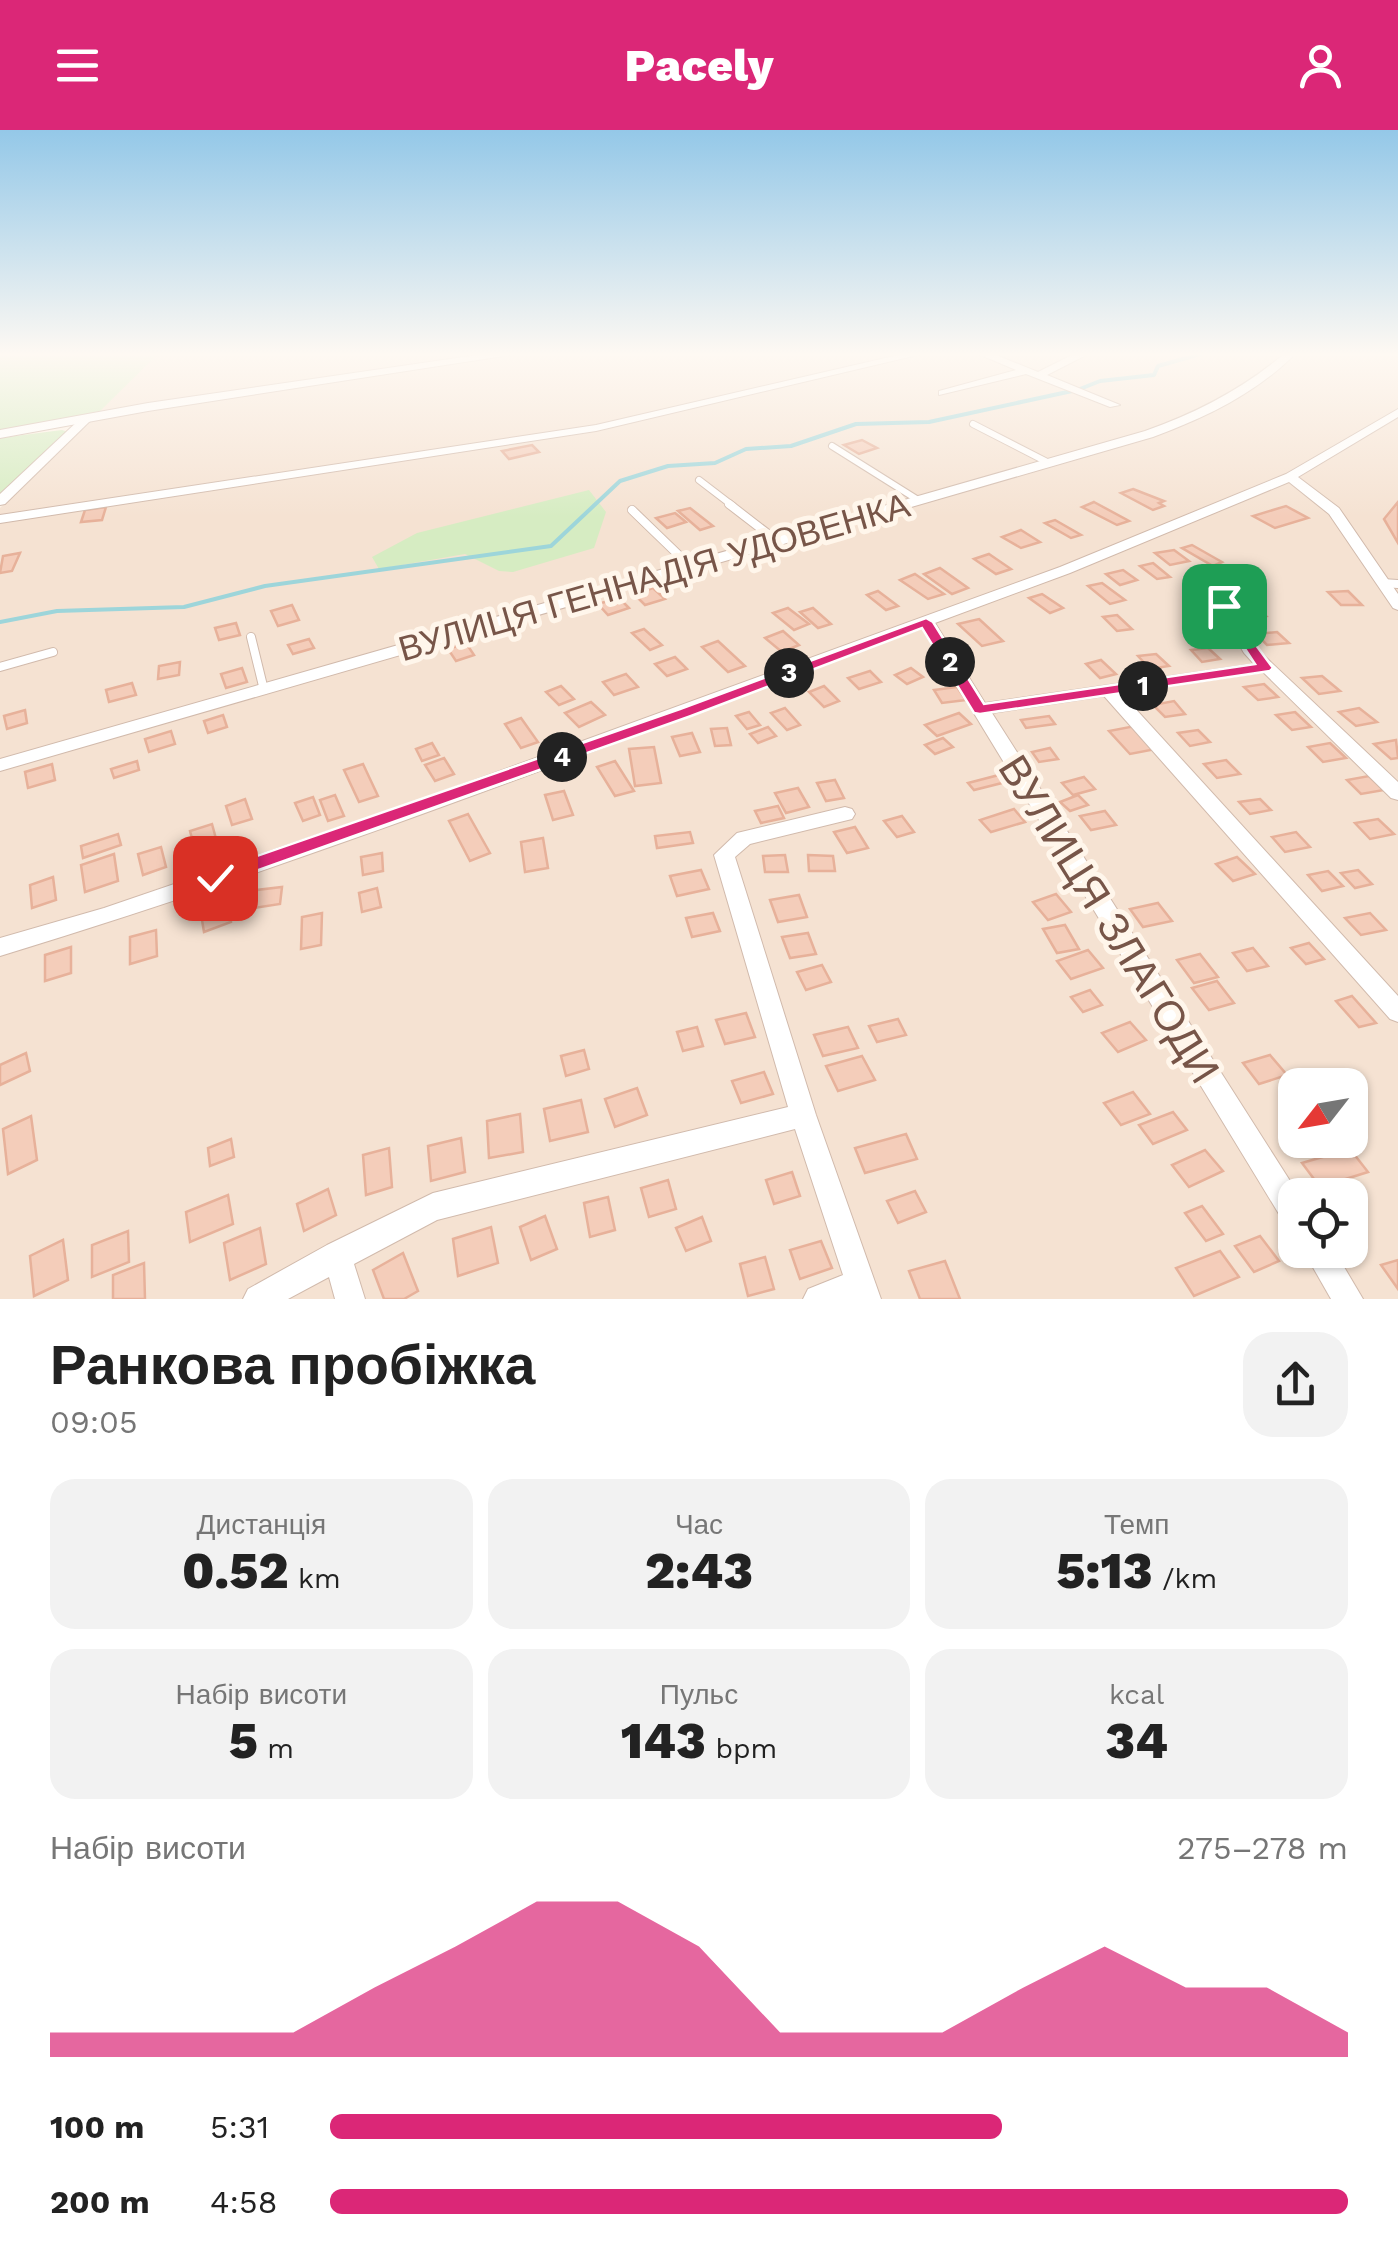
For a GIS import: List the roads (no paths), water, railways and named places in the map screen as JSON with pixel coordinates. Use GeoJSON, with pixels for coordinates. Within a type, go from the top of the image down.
{"type":"FeatureCollection","features":[{"type":"Feature","properties":{"kind":"street"},"geometry":{"type":"LineString","coordinates":[[0,434],[145,408]]}},
{"type":"Feature","properties":{"kind":"street"},"geometry":{"type":"LineString","coordinates":[[0,520],[596,428],[685,408]]}},
{"type":"Feature","properties":{"kind":"street","name":"ВУЛИЦЯ ГЕННАДІЯ УДОВЕНКА"},"geometry":{"type":"LineString","coordinates":[[0,765],[1049,463],[1182,422],[1208,408]]}},
{"type":"Feature","properties":{"kind":"street"},"geometry":{"type":"LineString","coordinates":[[0,947],[108,915],[430,804],[1066,570],[1290,477],[1398,412]]}},
{"type":"Feature","properties":{"kind":"street"},"geometry":{"type":"LineString","coordinates":[[0,500],[84,421]]}},
{"type":"Feature","properties":{"kind":"street"},"geometry":{"type":"LineString","coordinates":[[1290,477],[1334,511],[1398,605]]}},
{"type":"Feature","properties":{"kind":"street"},"geometry":{"type":"LineString","coordinates":[[1224,606],[1265,668],[1398,793]]}},
{"type":"Feature","properties":{"kind":"street","name":"ВУЛИЦЯ ЗЛАГОДИ"},"geometry":{"type":"LineString","coordinates":[[926,622],[1278,1187]]}},
{"type":"Feature","properties":{"kind":"street"},"geometry":{"type":"LineString","coordinates":[[980,709],[1265,668]]}},
{"type":"Feature","properties":{"kind":"street"},"geometry":{"type":"LineString","coordinates":[[1110,692],[1398,1012]]}},
{"type":"Feature","properties":{"kind":"street"},"geometry":{"type":"LineString","coordinates":[[818,1299],[863,1291],[803,1115],[724,855],[744,838],[846,814]]}},
{"type":"Feature","properties":{"kind":"street"},"geometry":{"type":"LineString","coordinates":[[258,1299],[432,1207],[803,1115]]}},
{"type":"Feature","properties":{"kind":"street"},"geometry":{"type":"LineString","coordinates":[[337,1256],[350,1299]]}},
{"type":"Feature","properties":{"kind":"street"},"geometry":{"type":"LineString","coordinates":[[1328,1268],[1348,1299]]}},
{"type":"Feature","properties":{"kind":"lane"},"geometry":{"type":"LineString","coordinates":[[974,424],[1049,463]]}},
{"type":"Feature","properties":{"kind":"lane"},"geometry":{"type":"LineString","coordinates":[[832,446],[918,500]]}},
{"type":"Feature","properties":{"kind":"lane"},"geometry":{"type":"LineString","coordinates":[[699,480],[777,542]]}},
{"type":"Feature","properties":{"kind":"lane"},"geometry":{"type":"LineString","coordinates":[[632,510],[691,567]]}},
{"type":"Feature","properties":{"kind":"lane"},"geometry":{"type":"LineString","coordinates":[[1382,583],[1398,584]]}},
{"type":"Feature","properties":{"kind":"lane"},"geometry":{"type":"LineString","coordinates":[[251,637],[264,690]]}},
{"type":"Feature","properties":{"kind":"lane"},"geometry":{"type":"LineString","coordinates":[[0,667],[52,652]]}},
{"type":"Feature","properties":{"kind":"waterway"},"geometry":{"type":"LineString","coordinates":[[0,622],[57,611],[184,607],[265,586],[551,546],[620,481],[668,466],[715,463],[746,449],[791,446],[856,424],[929,422],[996,408]]}}]}
